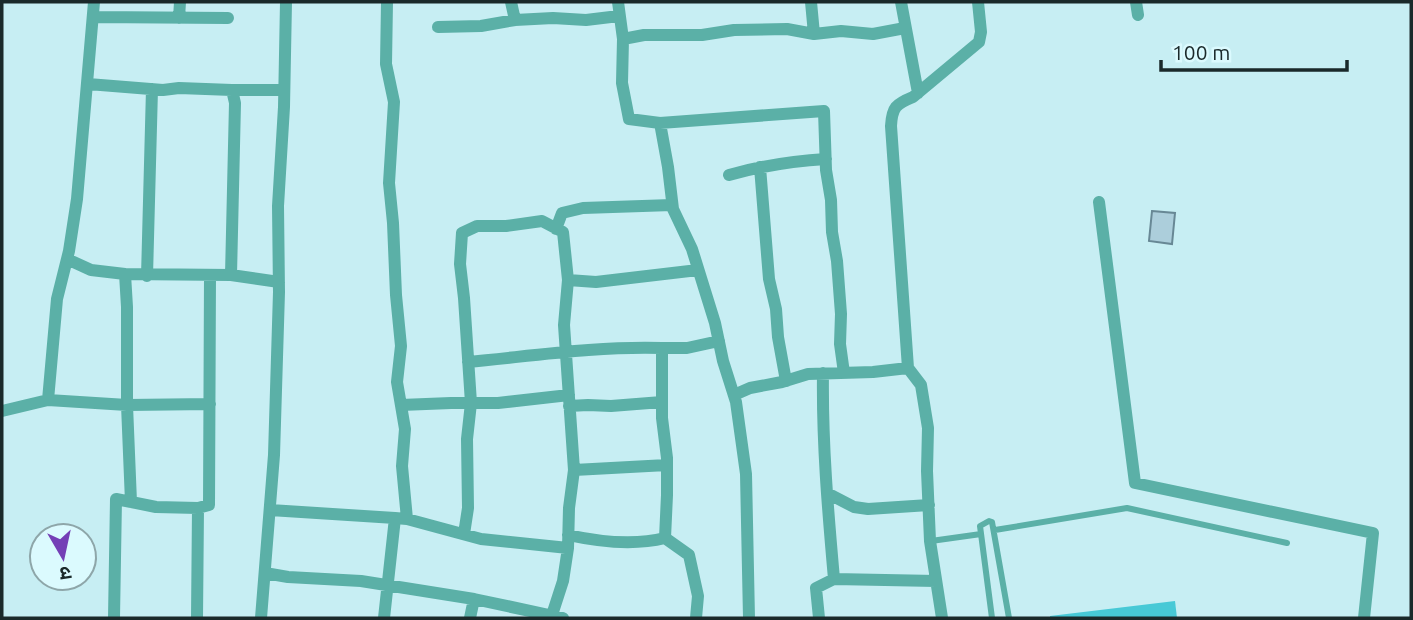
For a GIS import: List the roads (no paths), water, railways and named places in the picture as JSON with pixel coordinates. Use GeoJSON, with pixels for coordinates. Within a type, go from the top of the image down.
{"type":"FeatureCollection","features":[{"type":"Feature","properties":{"kind":"street"},"geometry":{"type":"LineString","coordinates":[[48,400],[57,299],[77,199],[94,2]]}},
{"type":"Feature","properties":{"kind":"street"},"geometry":{"type":"LineString","coordinates":[[179,18],[180,2]]}},
{"type":"Feature","properties":{"kind":"street"},"geometry":{"type":"LineString","coordinates":[[261,618],[274,455],[279,282],[278,206],[286,2]]}},
{"type":"Feature","properties":{"kind":"street"},"geometry":{"type":"LineString","coordinates":[[384,618],[401,519],[405,429],[397,382],[401,346],[389,183],[394,102],[386,64],[387,2]]}},
{"type":"Feature","properties":{"kind":"street"},"geometry":{"type":"LineString","coordinates":[[511,2],[516,20]]}},
{"type":"Feature","properties":{"kind":"street"},"geometry":{"type":"LineString","coordinates":[[618,2],[622,39],[622,83],[629,119],[660,122],[824,111],[826,170],[832,232],[838,261],[840,344],[844,373]]}},
{"type":"Feature","properties":{"kind":"street"},"geometry":{"type":"LineString","coordinates":[[811,2],[814,34]]}},
{"type":"Feature","properties":{"kind":"street"},"geometry":{"type":"LineString","coordinates":[[901,2],[918,93]]}},
{"type":"Feature","properties":{"kind":"street"},"geometry":{"type":"LineString","coordinates":[[942,618],[930,541],[927,471],[929,428],[921,385],[908,368],[891,125],[892,112],[900,103],[918,93],[979,42],[981,32],[978,2]]}},
{"type":"Feature","properties":{"kind":"street"},"geometry":{"type":"LineString","coordinates":[[438,27],[481,26],[516,20],[586,20],[619,16]]}},
{"type":"Feature","properties":{"kind":"street"},"geometry":{"type":"LineString","coordinates":[[93,17],[228,19]]}},
{"type":"Feature","properties":{"kind":"street"},"geometry":{"type":"LineString","coordinates":[[622,39],[644,35],[702,35],[734,30],[787,29],[814,34],[841,31],[873,34],[905,28]]}},
{"type":"Feature","properties":{"kind":"street"},"geometry":{"type":"LineString","coordinates":[[88,84],[163,90],[284,90]]}},
{"type":"Feature","properties":{"kind":"street"},"geometry":{"type":"LineString","coordinates":[[146,276],[152,89]]}},
{"type":"Feature","properties":{"kind":"street"},"geometry":{"type":"LineString","coordinates":[[231,275],[235,103],[232,90]]}},
{"type":"Feature","properties":{"kind":"street"},"geometry":{"type":"LineString","coordinates":[[660,122],[673,209],[692,249],[715,323],[742,437],[746,474],[749,618]]}},
{"type":"Feature","properties":{"kind":"street"},"geometry":{"type":"LineString","coordinates":[[729,175],[760,167],[826,159]]}},
{"type":"Feature","properties":{"kind":"street"},"geometry":{"type":"LineString","coordinates":[[760,167],[769,279],[786,381]]}},
{"type":"Feature","properties":{"kind":"street"},"geometry":{"type":"LineString","coordinates":[[1099,202],[1135,483],[1373,533],[1364,618]]}},
{"type":"Feature","properties":{"kind":"street"},"geometry":{"type":"LineString","coordinates":[[556,229],[562,213],[583,208],[672,205]]}},
{"type":"Feature","properties":{"kind":"street"},"geometry":{"type":"LineString","coordinates":[[265,573],[388,585],[474,599],[557,617],[568,542],[574,470],[564,325],[568,280],[563,232],[542,221],[506,226],[477,226],[462,233],[460,264],[471,403],[467,439],[468,508],[464,534]]}},
{"type":"Feature","properties":{"kind":"street"},"geometry":{"type":"LineString","coordinates":[[67,259],[91,270],[125,274],[231,275],[279,282]]}},
{"type":"Feature","properties":{"kind":"street"},"geometry":{"type":"LineString","coordinates":[[568,280],[596,282],[698,270]]}},
{"type":"Feature","properties":{"kind":"street"},"geometry":{"type":"LineString","coordinates":[[125,274],[131,502]]}},
{"type":"Feature","properties":{"kind":"street"},"geometry":{"type":"LineString","coordinates":[[114,618],[116,499],[156,507],[198,508],[209,505],[210,275]]}},
{"type":"Feature","properties":{"kind":"street"},"geometry":{"type":"LineString","coordinates":[[468,362],[626,347],[687,348],[719,341]]}},
{"type":"Feature","properties":{"kind":"street"},"geometry":{"type":"LineString","coordinates":[[662,348],[662,418],[667,465],[665,538]]}},
{"type":"Feature","properties":{"kind":"street"},"geometry":{"type":"LineString","coordinates":[[734,396],[750,388],[808,374],[908,368]]}},
{"type":"Feature","properties":{"kind":"street"},"geometry":{"type":"LineString","coordinates":[[822,373],[827,493],[835,579]]}},
{"type":"Feature","properties":{"kind":"street"},"geometry":{"type":"LineString","coordinates":[[2,411],[48,400],[127,405],[210,404]]}},
{"type":"Feature","properties":{"kind":"street"},"geometry":{"type":"LineString","coordinates":[[401,405],[569,401],[611,406],[662,402]]}},
{"type":"Feature","properties":{"kind":"street"},"geometry":{"type":"LineString","coordinates":[[574,470],[667,465]]}},
{"type":"Feature","properties":{"kind":"street"},"geometry":{"type":"LineString","coordinates":[[827,493],[861,508],[929,505]]}},
{"type":"Feature","properties":{"kind":"street"},"geometry":{"type":"LineString","coordinates":[[197,618],[198,508]]}},
{"type":"Feature","properties":{"kind":"street"},"geometry":{"type":"LineString","coordinates":[[270,510],[401,519],[481,539],[648,542],[665,538],[689,555],[698,596],[696,618]]}},
{"type":"Feature","properties":{"kind":"street"},"geometry":{"type":"LineString","coordinates":[[819,618],[816,588],[835,579],[936,581]]}},
{"type":"Feature","properties":{"kind":"street"},"geometry":{"type":"LineString","coordinates":[[470,618],[474,599]]}},
{"type":"Feature","properties":{"kind":"lane"},"geometry":{"type":"LineString","coordinates":[[995,530],[1127,508],[1287,543]]}},
{"type":"Feature","properties":{"kind":"lane"},"geometry":{"type":"LineString","coordinates":[[992,618],[980,526],[989,521],[995,530],[1010,618]]}},
{"type":"Feature","properties":{"kind":"lane"},"geometry":{"type":"LineString","coordinates":[[930,541],[981,534]]}}]}
